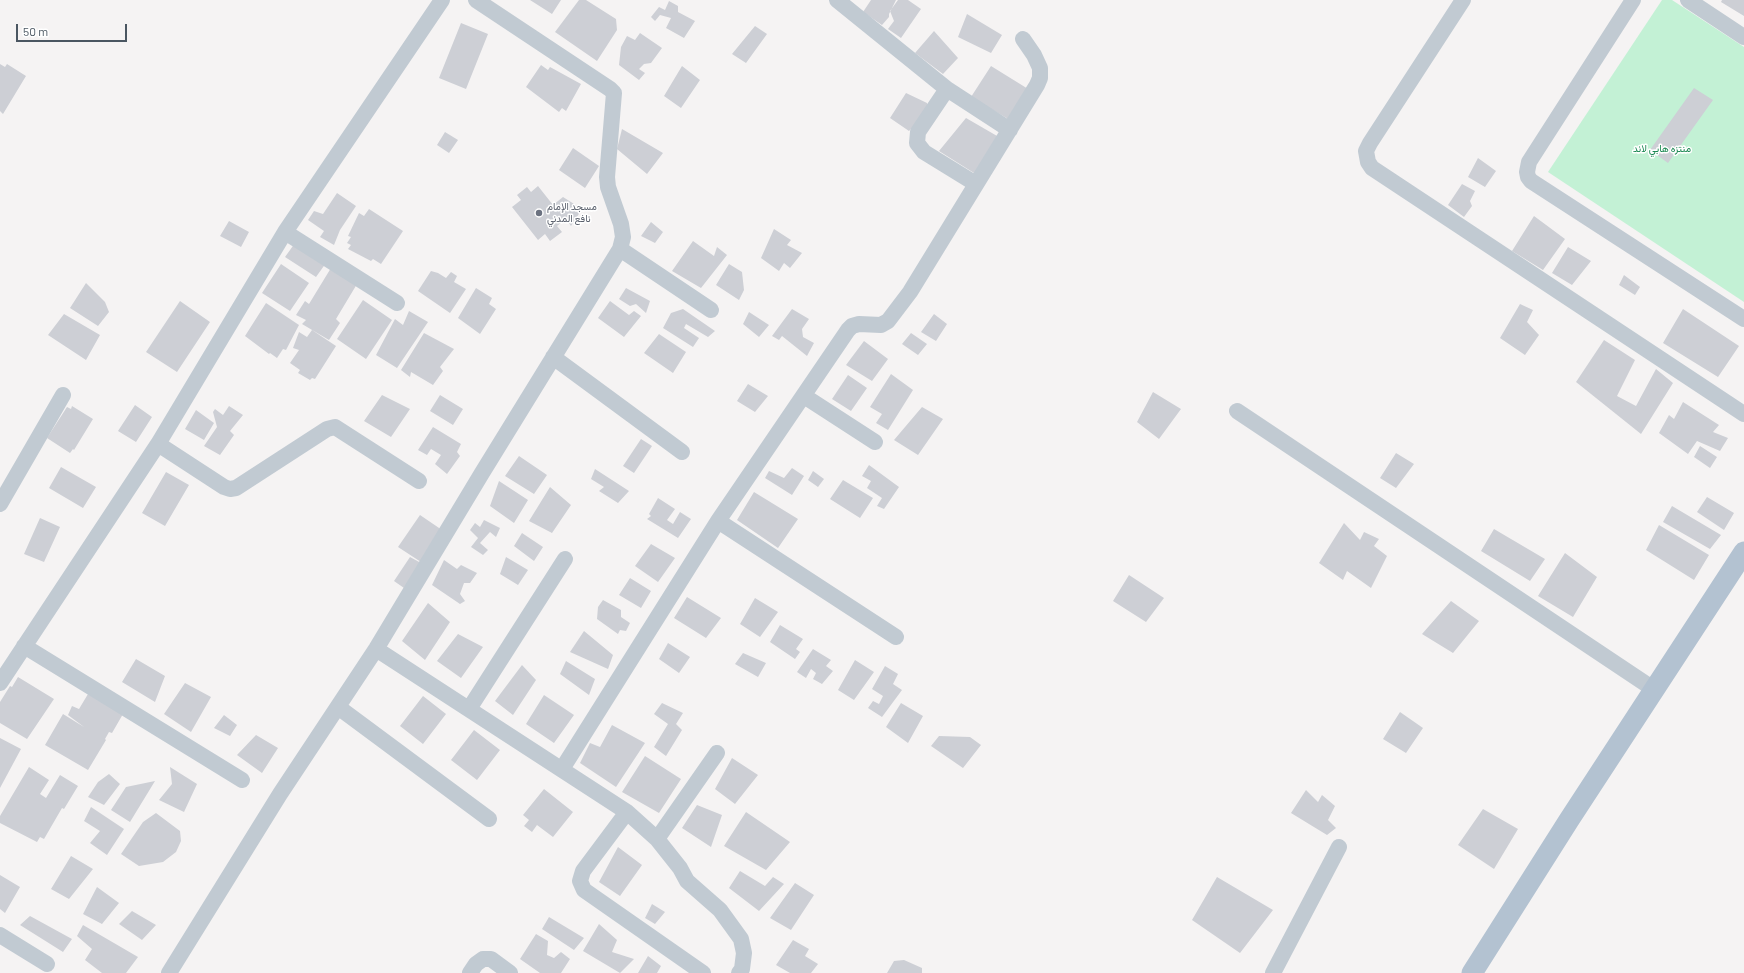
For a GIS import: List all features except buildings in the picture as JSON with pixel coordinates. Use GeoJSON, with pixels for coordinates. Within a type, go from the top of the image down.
{"type":"FeatureCollection","features":[{"type":"Feature","properties":{"kind":"main road"},"geometry":{"type":"LineString","coordinates":[[1472,973],[1569,820],[1744,552]]}},
{"type":"Feature","properties":{"kind":"street"},"geometry":{"type":"LineString","coordinates":[[0,683],[158,444],[286,232],[442,0]]}},
{"type":"Feature","properties":{"kind":"street"},"geometry":{"type":"LineString","coordinates":[[169,973],[276,800],[376,649],[620,249],[623,237],[621,224],[608,187],[607,177],[614,93],[476,0]]}},
{"type":"Feature","properties":{"kind":"street"},"geometry":{"type":"LineString","coordinates":[[837,0],[947,89],[1010,130]]}},
{"type":"Feature","properties":{"kind":"street"},"geometry":{"type":"LineString","coordinates":[[1464,0],[1370,143],[1366,151],[1368,162],[1372,168],[1744,414]]}},
{"type":"Feature","properties":{"kind":"street"},"geometry":{"type":"LineString","coordinates":[[1633,0],[1529,162],[1527,167],[1528,177],[1531,181],[1744,319]]}},
{"type":"Feature","properties":{"kind":"street"},"geometry":{"type":"LineString","coordinates":[[1688,0],[1744,37]]}},
{"type":"Feature","properties":{"kind":"street"},"geometry":{"type":"LineString","coordinates":[[562,769],[718,521],[848,330],[852,326],[859,324],[881,325],[888,321],[910,292],[1010,130],[1040,78],[1040,68],[1034,55],[1023,39]]}},
{"type":"Feature","properties":{"kind":"street"},"geometry":{"type":"LineString","coordinates":[[947,89],[918,132],[917,143],[924,152],[976,184]]}},
{"type":"Feature","properties":{"kind":"street"},"geometry":{"type":"LineString","coordinates":[[286,232],[397,303]]}},
{"type":"Feature","properties":{"kind":"street"},"geometry":{"type":"LineString","coordinates":[[620,249],[712,310]]}},
{"type":"Feature","properties":{"kind":"street"},"geometry":{"type":"LineString","coordinates":[[553,357],[682,452]]}},
{"type":"Feature","properties":{"kind":"street"},"geometry":{"type":"LineString","coordinates":[[0,504],[63,395]]}},
{"type":"Feature","properties":{"kind":"street"},"geometry":{"type":"LineString","coordinates":[[804,396],[875,442]]}},
{"type":"Feature","properties":{"kind":"street"},"geometry":{"type":"LineString","coordinates":[[1237,411],[1655,690]]}},
{"type":"Feature","properties":{"kind":"street"},"geometry":{"type":"LineString","coordinates":[[158,444],[224,487],[236,488],[327,429],[335,428],[419,481]]}},
{"type":"Feature","properties":{"kind":"street"},"geometry":{"type":"LineString","coordinates":[[718,521],[896,637]]}},
{"type":"Feature","properties":{"kind":"street"},"geometry":{"type":"LineString","coordinates":[[469,709],[566,559]]}},
{"type":"Feature","properties":{"kind":"street"},"geometry":{"type":"LineString","coordinates":[[24,646],[242,780]]}},
{"type":"Feature","properties":{"kind":"street"},"geometry":{"type":"LineString","coordinates":[[376,649],[627,812],[657,839],[680,868],[687,880],[720,910],[741,939],[744,953],[742,969],[739,973]]}},
{"type":"Feature","properties":{"kind":"street"},"geometry":{"type":"LineString","coordinates":[[338,707],[489,819]]}},
{"type":"Feature","properties":{"kind":"street"},"geometry":{"type":"LineString","coordinates":[[657,839],[717,753]]}},
{"type":"Feature","properties":{"kind":"street"},"geometry":{"type":"LineString","coordinates":[[627,812],[583,871],[580,881],[584,890],[703,973]]}},
{"type":"Feature","properties":{"kind":"street"},"geometry":{"type":"LineString","coordinates":[[1273,973],[1339,847]]}},
{"type":"Feature","properties":{"kind":"street"},"geometry":{"type":"LineString","coordinates":[[0,934],[47,964]]}},
{"type":"Feature","properties":{"kind":"street"},"geometry":{"type":"LineString","coordinates":[[470,973],[476,964],[483,959],[491,959],[510,973]]}},
{"type":"Feature","properties":{"kind":"green space","name":"منتزه هابي لاند"},"geometry":{"type":"Polygon","coordinates":[[[1662,0],[1672,0],[1744,47],[1744,302],[1548,172],[1662,0]]]}},
{"type":"Feature","properties":{"kind":"place","name":"مسجد الإمام نافع المدني"},"geometry":{"type":"Point","coordinates":[539,213]}}]}
